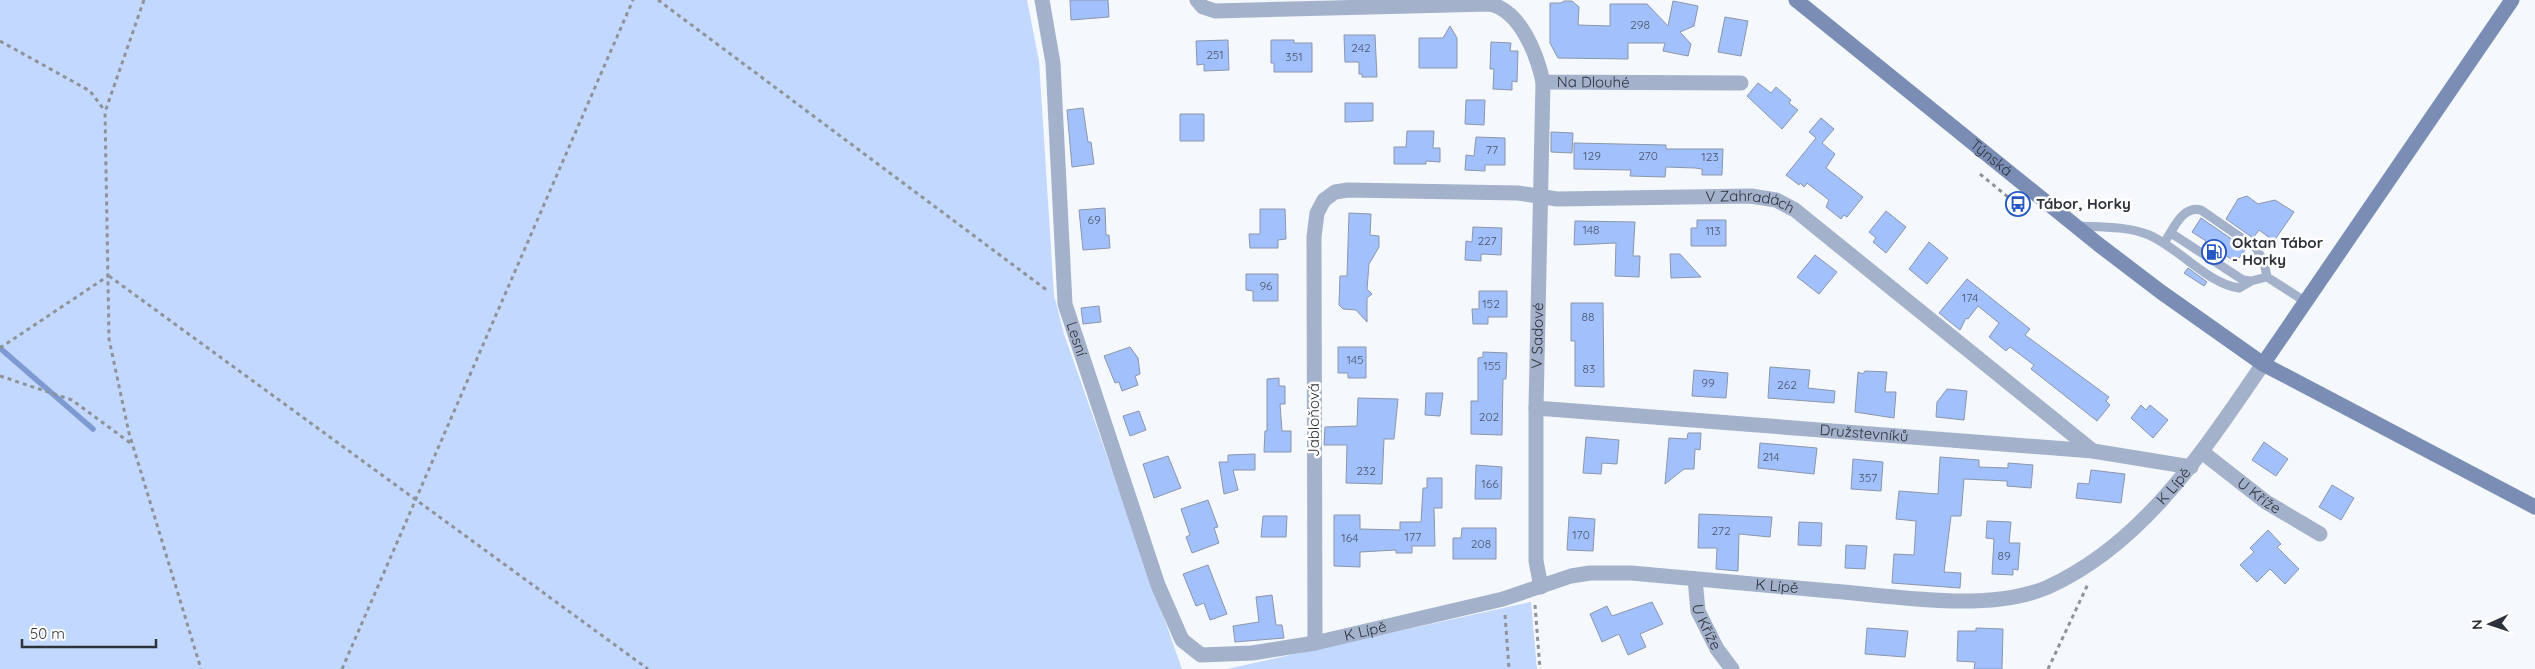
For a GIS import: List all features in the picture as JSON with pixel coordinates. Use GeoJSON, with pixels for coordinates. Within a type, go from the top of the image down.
{"type":"FeatureCollection","features":[{"type":"Feature","properties":{"kind":"main road","name":"Týnská"},"geometry":{"type":"LineString","coordinates":[[1796,0],[2076,226],[2161,292],[2263,364],[2535,507]]}},
{"type":"Feature","properties":{"kind":"main road"},"geometry":{"type":"LineString","coordinates":[[2263,364],[2512,0]]}},
{"type":"Feature","properties":{"kind":"street","name":"Lesní"},"geometry":{"type":"LineString","coordinates":[[1042,0],[1053,63],[1065,304],[1158,585],[1182,640],[1201,655]]}},
{"type":"Feature","properties":{"kind":"street","name":"Na Dlouhé"},"geometry":{"type":"LineString","coordinates":[[1197,0],[1203,7],[1215,11],[1490,4],[1508,14],[1530,42],[1538,59],[1543,82],[1741,83]]}},
{"type":"Feature","properties":{"kind":"street","name":"V Sadové"},"geometry":{"type":"LineString","coordinates":[[1537,588],[1536,408],[1543,82]]}},
{"type":"Feature","properties":{"kind":"street","name":"V Zahradách"},"geometry":{"type":"LineString","coordinates":[[1324,200],[1336,192],[1365,189],[1518,193],[1558,199],[1751,196],[1783,203],[1795,210],[2093,451]]}},
{"type":"Feature","properties":{"kind":"street","name":"Jabloňová"},"geometry":{"type":"LineString","coordinates":[[1315,643],[1314,237],[1317,213],[1324,200]]}},
{"type":"Feature","properties":{"kind":"street","name":"K Lípě"},"geometry":{"type":"LineString","coordinates":[[1201,655],[1252,654],[1315,643],[1503,600],[1571,576],[1608,572],[1926,599],[1982,600],[2022,596],[2060,581],[2102,554],[2170,492],[2202,452],[2263,364]]}},
{"type":"Feature","properties":{"kind":"street","name":"Družstevníků"},"geometry":{"type":"LineString","coordinates":[[1536,408],[2093,451],[2191,467]]}},
{"type":"Feature","properties":{"kind":"street","name":"U Kříže"},"geometry":{"type":"LineString","coordinates":[[2202,452],[2266,502],[2320,534]]}},
{"type":"Feature","properties":{"kind":"street","name":"U Kříže"},"geometry":{"type":"LineString","coordinates":[[1695,579],[1698,611],[1717,649],[1732,669]]}},
{"type":"Feature","properties":{"kind":"lane"},"geometry":{"type":"LineString","coordinates":[[2164,243],[2184,213],[2192,210],[2201,210],[2256,248],[2264,262],[2267,276],[2306,302]]}},
{"type":"Feature","properties":{"kind":"lane"},"geometry":{"type":"LineString","coordinates":[[2076,226],[2119,228],[2148,235],[2164,243],[2222,283],[2239,288],[2251,281],[2267,276]]}},
{"type":"Feature","properties":{"kind":"lane"},"geometry":{"type":"LineString","coordinates":[[2171,233],[2243,280],[2251,281]]}},
{"type":"Feature","properties":{"kind":"path"},"geometry":{"type":"LineString","coordinates":[[144,0],[105,112],[109,340],[133,445],[201,669]]}},
{"type":"Feature","properties":{"kind":"path"},"geometry":{"type":"LineString","coordinates":[[342,669],[634,0]]}},
{"type":"Feature","properties":{"kind":"path"},"geometry":{"type":"LineString","coordinates":[[658,0],[1065,304]]}},
{"type":"Feature","properties":{"kind":"path"},"geometry":{"type":"LineString","coordinates":[[0,42],[90,91],[105,112]]}},
{"type":"Feature","properties":{"kind":"path"},"geometry":{"type":"LineString","coordinates":[[1980,174],[2014,202]]}},
{"type":"Feature","properties":{"kind":"path"},"geometry":{"type":"LineString","coordinates":[[108,276],[648,669]]}},
{"type":"Feature","properties":{"kind":"path"},"geometry":{"type":"LineString","coordinates":[[0,348],[108,276]]}},
{"type":"Feature","properties":{"kind":"path"},"geometry":{"type":"LineString","coordinates":[[0,376],[72,400],[133,445]]}},
{"type":"Feature","properties":{"kind":"path"},"geometry":{"type":"LineString","coordinates":[[2048,669],[2090,580]]}},
{"type":"Feature","properties":{"kind":"path"},"geometry":{"type":"LineString","coordinates":[[1537,588],[1540,669]]}},
{"type":"Feature","properties":{"kind":"path"},"geometry":{"type":"LineString","coordinates":[[1503,600],[1510,669]]}},
{"type":"Feature","properties":{"kind":"shaded area"},"geometry":{"type":"Polygon","coordinates":[[[0,0],[1027,0],[1039,61],[1054,295],[1064,334],[1182,669],[0,669],[0,0]]]}},
{"type":"Feature","properties":{"kind":"shaded area"},"geometry":{"type":"Polygon","coordinates":[[[1531,602],[1537,669],[1227,669],[1531,602]]]}},
{"type":"Feature","properties":{"kind":"building"},"geometry":{"type":"Polygon","coordinates":[[[1070,0],[1108,0],[1109,17],[1071,20],[1070,0]]]}},
{"type":"Feature","properties":{"kind":"building"},"geometry":{"type":"Polygon","coordinates":[[[1572,1],[1579,7],[1578,25],[1610,26],[1610,4],[1647,4],[1668,26],[1673,1],[1698,6],[1694,26],[1680,32],[1691,44],[1688,56],[1663,51],[1665,43],[1628,43],[1628,59],[1558,58],[1550,43],[1550,3],[1561,3],[1572,1]]]}},
{"type":"Feature","properties":{"kind":"building"},"geometry":{"type":"Polygon","coordinates":[[[1725,17],[1748,21],[1741,56],[1718,52],[1725,17]]]}},
{"type":"Feature","properties":{"kind":"building"},"geometry":{"type":"Polygon","coordinates":[[[1450,26],[1457,38],[1457,68],[1419,68],[1419,38],[1443,38],[1450,26]]]}},
{"type":"Feature","properties":{"kind":"building"},"geometry":{"type":"Polygon","coordinates":[[[1344,35],[1375,35],[1377,77],[1362,77],[1362,74],[1359,74],[1359,62],[1345,62],[1344,35]]]}},
{"type":"Feature","properties":{"kind":"building"},"geometry":{"type":"Polygon","coordinates":[[[1228,40],[1229,70],[1204,71],[1204,64],[1197,65],[1196,41],[1228,40]]]}},
{"type":"Feature","properties":{"kind":"building"},"geometry":{"type":"Polygon","coordinates":[[[1271,40],[1294,40],[1294,43],[1312,43],[1312,72],[1274,72],[1274,63],[1271,63],[1271,40]]]}},
{"type":"Feature","properties":{"kind":"building"},"geometry":{"type":"Polygon","coordinates":[[[1491,42],[1511,43],[1510,51],[1518,51],[1517,82],[1512,81],[1512,90],[1493,89],[1494,69],[1490,69],[1491,42]]]}},
{"type":"Feature","properties":{"kind":"building"},"geometry":{"type":"Polygon","coordinates":[[[1758,83],[1771,93],[1776,87],[1791,100],[1789,103],[1798,110],[1782,129],[1747,96],[1758,83]]]}},
{"type":"Feature","properties":{"kind":"building"},"geometry":{"type":"Polygon","coordinates":[[[1466,100],[1485,100],[1484,125],[1465,124],[1466,100]]]}},
{"type":"Feature","properties":{"kind":"building"},"geometry":{"type":"Polygon","coordinates":[[[1345,103],[1373,103],[1373,121],[1345,122],[1345,103]]]}},
{"type":"Feature","properties":{"kind":"building"},"geometry":{"type":"Polygon","coordinates":[[[1083,108],[1088,142],[1091,142],[1094,164],[1072,167],[1067,110],[1083,108]]]}},
{"type":"Feature","properties":{"kind":"building"},"geometry":{"type":"Polygon","coordinates":[[[1180,114],[1204,114],[1204,141],[1180,141],[1180,114]]]}},
{"type":"Feature","properties":{"kind":"building"},"geometry":{"type":"Polygon","coordinates":[[[1821,118],[1834,129],[1822,143],[1835,154],[1826,168],[1863,197],[1847,217],[1844,215],[1841,219],[1826,207],[1829,200],[1807,183],[1804,187],[1786,175],[1816,138],[1809,132],[1821,118]]]}},
{"type":"Feature","properties":{"kind":"building"},"geometry":{"type":"Polygon","coordinates":[[[1407,131],[1434,131],[1433,148],[1440,148],[1440,162],[1426,161],[1426,164],[1394,164],[1394,147],[1406,147],[1407,131]]]}},
{"type":"Feature","properties":{"kind":"building"},"geometry":{"type":"Polygon","coordinates":[[[1551,132],[1573,133],[1572,153],[1551,152],[1551,132]]]}},
{"type":"Feature","properties":{"kind":"building"},"geometry":{"type":"Polygon","coordinates":[[[1476,137],[1505,138],[1505,165],[1485,165],[1485,171],[1465,170],[1466,155],[1474,156],[1476,137]]]}},
{"type":"Feature","properties":{"kind":"building"},"geometry":{"type":"Polygon","coordinates":[[[1574,143],[1666,145],[1666,149],[1723,149],[1722,175],[1702,175],[1702,169],[1695,168],[1666,167],[1665,177],[1630,176],[1631,170],[1574,169],[1574,143]]]}},
{"type":"Feature","properties":{"kind":"building"},"geometry":{"type":"Polygon","coordinates":[[[2247,196],[2258,204],[2275,200],[2294,212],[2274,241],[2259,230],[2253,238],[2226,219],[2238,199],[2247,196]]]}},
{"type":"Feature","properties":{"kind":"building"},"geometry":{"type":"Polygon","coordinates":[[[1105,208],[1106,235],[1109,235],[1110,248],[1083,250],[1079,210],[1105,208]]]}},
{"type":"Feature","properties":{"kind":"building"},"geometry":{"type":"Polygon","coordinates":[[[1260,209],[1285,209],[1286,239],[1278,240],[1278,248],[1250,248],[1249,234],[1260,234],[1260,209]]]}},
{"type":"Feature","properties":{"kind":"building"},"geometry":{"type":"Polygon","coordinates":[[[1886,211],[1906,227],[1886,253],[1873,242],[1876,238],[1869,232],[1886,211]]]}},
{"type":"Feature","properties":{"kind":"building"},"geometry":{"type":"Polygon","coordinates":[[[1349,213],[1371,214],[1370,235],[1379,236],[1379,247],[1369,264],[1367,289],[1372,294],[1367,298],[1367,322],[1356,310],[1343,309],[1339,305],[1340,276],[1347,276],[1349,213]]]}},
{"type":"Feature","properties":{"kind":"building"},"geometry":{"type":"Polygon","coordinates":[[[2201,218],[2246,249],[2236,262],[2225,255],[2222,259],[2203,246],[2206,241],[2192,232],[2201,218]]]}},
{"type":"Feature","properties":{"kind":"building"},"geometry":{"type":"Polygon","coordinates":[[[1697,220],[1726,220],[1726,246],[1691,246],[1691,228],[1697,228],[1697,220]]]}},
{"type":"Feature","properties":{"kind":"building"},"geometry":{"type":"Polygon","coordinates":[[[1575,221],[1635,222],[1633,256],[1640,256],[1639,277],[1615,276],[1616,243],[1574,245],[1575,221]]]}},
{"type":"Feature","properties":{"kind":"building"},"geometry":{"type":"Polygon","coordinates":[[[1473,227],[1502,228],[1501,255],[1481,254],[1481,261],[1465,260],[1466,241],[1472,242],[1473,227]]]}},
{"type":"Feature","properties":{"kind":"building"},"geometry":{"type":"Polygon","coordinates":[[[1929,242],[1948,258],[1927,284],[1909,269],[1929,242]]]}},
{"type":"Feature","properties":{"kind":"building"},"geometry":{"type":"Polygon","coordinates":[[[1670,254],[1680,254],[1701,277],[1671,278],[1670,254]]]}},
{"type":"Feature","properties":{"kind":"building"},"geometry":{"type":"Polygon","coordinates":[[[1815,255],[1837,272],[1819,294],[1797,277],[1815,255]]]}},
{"type":"Feature","properties":{"kind":"building"},"geometry":{"type":"Polygon","coordinates":[[[2188,268],[2207,282],[2204,286],[2184,273],[2188,268]]]}},
{"type":"Feature","properties":{"kind":"building"},"geometry":{"type":"Polygon","coordinates":[[[1246,274],[1278,274],[1278,301],[1253,301],[1253,291],[1246,290],[1246,274]]]}},
{"type":"Feature","properties":{"kind":"building"},"geometry":{"type":"Polygon","coordinates":[[[1967,279],[2030,329],[2025,335],[2109,397],[2106,401],[2110,405],[2097,421],[2031,369],[2034,365],[2010,347],[2006,351],[1989,337],[1999,323],[1978,306],[1968,319],[1966,318],[1960,330],[1939,313],[1967,279]]]}},
{"type":"Feature","properties":{"kind":"building"},"geometry":{"type":"Polygon","coordinates":[[[1479,291],[1507,291],[1507,317],[1488,317],[1488,324],[1473,324],[1472,309],[1479,309],[1479,291]]]}},
{"type":"Feature","properties":{"kind":"building"},"geometry":{"type":"Polygon","coordinates":[[[1571,303],[1603,303],[1604,387],[1575,386],[1575,341],[1571,341],[1571,303]]]}},
{"type":"Feature","properties":{"kind":"building"},"geometry":{"type":"Polygon","coordinates":[[[1099,306],[1101,322],[1083,324],[1081,308],[1099,306]]]}},
{"type":"Feature","properties":{"kind":"building"},"geometry":{"type":"Polygon","coordinates":[[[1130,347],[1138,358],[1140,374],[1135,376],[1138,385],[1122,391],[1119,382],[1115,383],[1104,356],[1130,347]]]}},
{"type":"Feature","properties":{"kind":"building"},"geometry":{"type":"Polygon","coordinates":[[[1338,347],[1366,347],[1366,378],[1348,378],[1348,373],[1338,373],[1338,347]]]}},
{"type":"Feature","properties":{"kind":"building"},"geometry":{"type":"Polygon","coordinates":[[[1483,352],[1507,353],[1506,379],[1503,379],[1502,435],[1471,434],[1471,401],[1478,401],[1478,358],[1483,357],[1483,352]]]}},
{"type":"Feature","properties":{"kind":"building"},"geometry":{"type":"Polygon","coordinates":[[[1770,367],[1810,370],[1808,388],[1835,391],[1834,403],[1768,398],[1770,367]]]}},
{"type":"Feature","properties":{"kind":"building"},"geometry":{"type":"Polygon","coordinates":[[[1694,370],[1728,373],[1726,398],[1692,396],[1694,370]]]}},
{"type":"Feature","properties":{"kind":"building"},"geometry":{"type":"Polygon","coordinates":[[[1865,371],[1887,372],[1885,392],[1896,392],[1894,418],[1855,412],[1858,372],[1863,374],[1865,371]]]}},
{"type":"Feature","properties":{"kind":"building"},"geometry":{"type":"Polygon","coordinates":[[[1279,378],[1279,386],[1285,386],[1285,404],[1280,404],[1282,431],[1291,431],[1291,452],[1264,452],[1265,431],[1267,431],[1267,379],[1279,378]]]}},
{"type":"Feature","properties":{"kind":"building"},"geometry":{"type":"Polygon","coordinates":[[[1947,389],[1967,391],[1964,420],[1936,417],[1937,402],[1947,389]]]}},
{"type":"Feature","properties":{"kind":"building"},"geometry":{"type":"Polygon","coordinates":[[[1426,393],[1443,393],[1440,416],[1425,415],[1426,393]]]}},
{"type":"Feature","properties":{"kind":"building"},"geometry":{"type":"Polygon","coordinates":[[[1358,398],[1398,399],[1394,439],[1384,439],[1382,484],[1346,483],[1347,445],[1324,445],[1325,427],[1357,426],[1358,398]]]}},
{"type":"Feature","properties":{"kind":"building"},"geometry":{"type":"Polygon","coordinates":[[[2141,405],[2146,410],[2150,405],[2168,420],[2153,438],[2131,418],[2141,405]]]}},
{"type":"Feature","properties":{"kind":"building"},"geometry":{"type":"Polygon","coordinates":[[[1139,411],[1146,430],[1130,436],[1123,416],[1139,411]]]}},
{"type":"Feature","properties":{"kind":"building"},"geometry":{"type":"Polygon","coordinates":[[[1688,433],[1701,433],[1700,450],[1695,449],[1694,469],[1684,469],[1665,484],[1669,438],[1687,439],[1688,433]]]}},
{"type":"Feature","properties":{"kind":"building"},"geometry":{"type":"Polygon","coordinates":[[[1586,437],[1619,440],[1617,464],[1602,463],[1601,474],[1583,473],[1586,437]]]}},
{"type":"Feature","properties":{"kind":"building"},"geometry":{"type":"Polygon","coordinates":[[[2264,442],[2288,459],[2276,476],[2252,460],[2264,442]]]}},
{"type":"Feature","properties":{"kind":"building"},"geometry":{"type":"Polygon","coordinates":[[[1760,443],[1817,448],[1814,474],[1758,468],[1760,443]]]}},
{"type":"Feature","properties":{"kind":"building"},"geometry":{"type":"Polygon","coordinates":[[[1255,454],[1255,470],[1233,470],[1238,490],[1224,494],[1219,462],[1228,462],[1228,455],[1255,454]]]}},
{"type":"Feature","properties":{"kind":"building"},"geometry":{"type":"Polygon","coordinates":[[[1168,456],[1181,488],[1154,498],[1143,464],[1168,456]]]}},
{"type":"Feature","properties":{"kind":"building"},"geometry":{"type":"Polygon","coordinates":[[[1940,457],[1979,460],[1979,467],[2008,468],[2008,463],[2033,465],[2031,488],[2007,486],[2007,481],[1964,479],[1961,516],[1951,516],[1944,572],[1961,573],[1960,588],[1892,583],[1894,554],[1914,555],[1916,521],[1896,519],[1899,491],[1938,494],[1940,457]]]}},
{"type":"Feature","properties":{"kind":"building"},"geometry":{"type":"Polygon","coordinates":[[[1853,459],[1883,462],[1881,491],[1851,489],[1853,459]]]}},
{"type":"Feature","properties":{"kind":"building"},"geometry":{"type":"Polygon","coordinates":[[[1476,465],[1502,467],[1501,499],[1475,499],[1476,465]]]}},
{"type":"Feature","properties":{"kind":"building"},"geometry":{"type":"Polygon","coordinates":[[[2091,470],[2125,474],[2121,503],[2076,498],[2078,483],[2089,484],[2091,470]]]}},
{"type":"Feature","properties":{"kind":"building"},"geometry":{"type":"Polygon","coordinates":[[[1427,478],[1442,478],[1442,508],[1434,508],[1435,546],[1412,546],[1412,553],[1396,553],[1396,550],[1360,552],[1360,567],[1334,566],[1334,515],[1360,515],[1360,529],[1400,530],[1400,522],[1421,522],[1423,488],[1427,488],[1427,478]]]}},
{"type":"Feature","properties":{"kind":"building"},"geometry":{"type":"Polygon","coordinates":[[[2332,485],[2354,498],[2341,520],[2319,507],[2332,485]]]}},
{"type":"Feature","properties":{"kind":"building"},"geometry":{"type":"Polygon","coordinates":[[[1208,500],[1218,527],[1214,528],[1219,543],[1192,553],[1186,537],[1190,535],[1181,509],[1208,500]]]}},
{"type":"Feature","properties":{"kind":"building"},"geometry":{"type":"Polygon","coordinates":[[[1699,514],[1772,517],[1770,537],[1739,534],[1738,571],[1716,569],[1717,548],[1698,548],[1699,514]]]}},
{"type":"Feature","properties":{"kind":"building"},"geometry":{"type":"Polygon","coordinates":[[[1263,516],[1287,516],[1286,537],[1261,537],[1263,516]]]}},
{"type":"Feature","properties":{"kind":"building"},"geometry":{"type":"Polygon","coordinates":[[[1569,517],[1595,519],[1593,551],[1567,550],[1569,517]]]}},
{"type":"Feature","properties":{"kind":"building"},"geometry":{"type":"Polygon","coordinates":[[[1987,521],[2011,522],[2009,543],[2020,543],[2018,570],[2013,569],[2013,575],[1992,574],[1994,539],[1986,538],[1987,521]]]}},
{"type":"Feature","properties":{"kind":"building"},"geometry":{"type":"Polygon","coordinates":[[[1799,522],[1822,523],[1821,546],[1798,545],[1799,522]]]}},
{"type":"Feature","properties":{"kind":"building"},"geometry":{"type":"Polygon","coordinates":[[[1462,528],[1496,528],[1496,559],[1453,559],[1453,538],[1461,538],[1462,528]]]}},
{"type":"Feature","properties":{"kind":"building"},"geometry":{"type":"Polygon","coordinates":[[[2268,530],[2281,544],[2277,547],[2299,569],[2285,584],[2270,569],[2257,582],[2240,565],[2254,552],[2250,548],[2268,530]]]}},
{"type":"Feature","properties":{"kind":"building"},"geometry":{"type":"Polygon","coordinates":[[[1846,545],[1867,546],[1865,569],[1845,568],[1846,545]]]}},
{"type":"Feature","properties":{"kind":"building"},"geometry":{"type":"Polygon","coordinates":[[[1208,565],[1227,614],[1210,620],[1204,603],[1196,606],[1183,574],[1208,565]]]}},
{"type":"Feature","properties":{"kind":"building"},"geometry":{"type":"Polygon","coordinates":[[[1272,595],[1276,625],[1282,625],[1284,638],[1235,642],[1233,626],[1259,622],[1256,597],[1272,595]]]}},
{"type":"Feature","properties":{"kind":"building"},"geometry":{"type":"Polygon","coordinates":[[[1652,602],[1663,624],[1640,634],[1646,647],[1628,655],[1619,634],[1602,642],[1590,614],[1607,606],[1612,616],[1652,602]]]}},
{"type":"Feature","properties":{"kind":"building"},"geometry":{"type":"Polygon","coordinates":[[[1867,628],[1908,631],[1905,657],[1865,654],[1867,628]]]}},
{"type":"Feature","properties":{"kind":"building"},"geometry":{"type":"Polygon","coordinates":[[[1976,628],[2003,629],[2002,669],[1974,669],[1975,662],[1957,661],[1958,631],[1976,631],[1976,628]]]}},
{"type":"Feature","properties":{"kind":"waterway"},"geometry":{"type":"LineString","coordinates":[[0,348],[93,429]]}},
{"type":"Feature","properties":{"kind":"place","name":"Tábor, Horky"},"geometry":{"type":"Point","coordinates":[2018,204]}},
{"type":"Feature","properties":{"kind":"place","name":"Oktan Tábor - Horky"},"geometry":{"type":"Point","coordinates":[2214,252]}}]}
